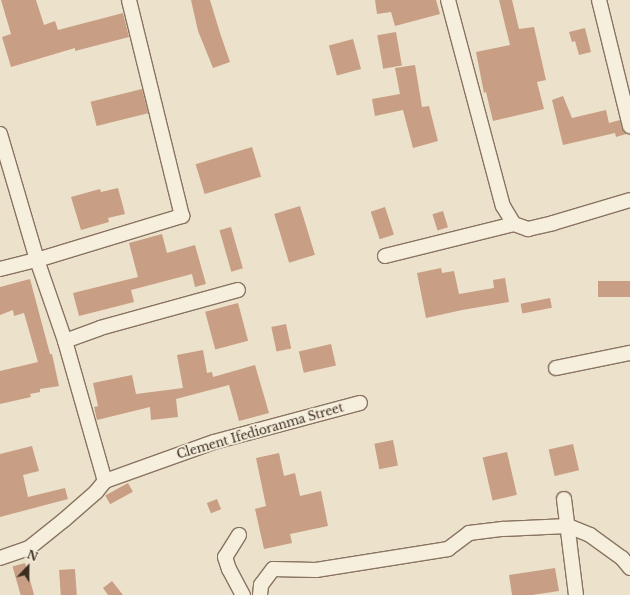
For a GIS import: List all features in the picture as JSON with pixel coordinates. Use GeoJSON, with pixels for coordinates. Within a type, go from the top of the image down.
{"type":"FeatureCollection","features":[{"type":"Feature","properties":{"kind":"street"},"geometry":{"type":"LineString","coordinates":[[0,269],[36,260],[182,216],[129,0]]}},
{"type":"Feature","properties":{"kind":"street"},"geometry":{"type":"LineString","coordinates":[[448,0],[474,103],[503,206],[514,224]]}},
{"type":"Feature","properties":{"kind":"street"},"geometry":{"type":"LineString","coordinates":[[599,0],[630,126]]}},
{"type":"Feature","properties":{"kind":"street"},"geometry":{"type":"LineString","coordinates":[[0,134],[36,260],[65,341],[105,481]]}},
{"type":"Feature","properties":{"kind":"street"},"geometry":{"type":"LineString","coordinates":[[385,256],[514,224],[528,228],[553,223],[630,200]]}},
{"type":"Feature","properties":{"kind":"street"},"geometry":{"type":"LineString","coordinates":[[65,341],[100,328],[238,290]]}},
{"type":"Feature","properties":{"kind":"street"},"geometry":{"type":"LineString","coordinates":[[556,368],[630,353]]}},
{"type":"Feature","properties":{"kind":"street","name":"Clement Ifedioranma Street"},"geometry":{"type":"LineString","coordinates":[[0,558],[29,548],[69,516],[96,492],[105,481],[214,442],[360,403]]}},
{"type":"Feature","properties":{"kind":"street"},"geometry":{"type":"LineString","coordinates":[[564,499],[576,595]]}},
{"type":"Feature","properties":{"kind":"street"},"geometry":{"type":"LineString","coordinates":[[260,595],[261,584],[273,569],[316,570],[448,550],[469,533],[503,529],[568,526],[590,535],[622,558],[630,568]]}},
{"type":"Feature","properties":{"kind":"street"},"geometry":{"type":"LineString","coordinates":[[239,535],[225,557],[229,569],[244,595]]}},
{"type":"Feature","properties":{"kind":"building"},"geometry":{"type":"Polygon","coordinates":[[[1,0],[36,0],[44,25],[55,21],[58,30],[123,13],[129,37],[75,51],[75,48],[11,67],[2,37],[11,34],[1,0]]]}},
{"type":"Feature","properties":{"kind":"building"},"geometry":{"type":"Polygon","coordinates":[[[191,0],[210,0],[230,62],[213,68],[198,31],[191,0]]]}},
{"type":"Feature","properties":{"kind":"building"},"geometry":{"type":"Polygon","coordinates":[[[375,0],[436,0],[440,14],[395,26],[391,12],[377,14],[375,0]]]}},
{"type":"Feature","properties":{"kind":"building"},"geometry":{"type":"Polygon","coordinates":[[[499,0],[512,0],[519,29],[534,27],[546,80],[537,82],[544,109],[493,121],[486,92],[484,93],[476,52],[510,45],[499,0]]]}},
{"type":"Feature","properties":{"kind":"building"},"geometry":{"type":"Polygon","coordinates":[[[585,28],[591,52],[579,55],[575,41],[572,42],[569,32],[585,28]]]}},
{"type":"Feature","properties":{"kind":"building"},"geometry":{"type":"Polygon","coordinates":[[[396,32],[402,65],[383,69],[377,35],[396,32]]]}},
{"type":"Feature","properties":{"kind":"building"},"geometry":{"type":"Polygon","coordinates":[[[353,39],[361,69],[337,75],[329,45],[353,39]]]}},
{"type":"Feature","properties":{"kind":"building"},"geometry":{"type":"Polygon","coordinates":[[[415,65],[422,107],[429,106],[438,141],[413,148],[403,110],[375,116],[372,99],[400,94],[395,68],[415,65]]]}},
{"type":"Feature","properties":{"kind":"building"},"geometry":{"type":"Polygon","coordinates":[[[142,89],[148,113],[97,126],[91,102],[142,89]]]}},
{"type":"Feature","properties":{"kind":"building"},"geometry":{"type":"Polygon","coordinates":[[[563,96],[572,118],[606,110],[609,123],[620,120],[622,128],[626,134],[616,137],[615,133],[563,145],[552,100],[563,96]]]}},
{"type":"Feature","properties":{"kind":"building"},"geometry":{"type":"Polygon","coordinates":[[[252,147],[261,177],[205,194],[196,164],[252,147]]]}},
{"type":"Feature","properties":{"kind":"building"},"geometry":{"type":"Polygon","coordinates":[[[118,188],[125,214],[108,218],[109,222],[81,230],[71,197],[100,189],[101,192],[118,188]]]}},
{"type":"Feature","properties":{"kind":"building"},"geometry":{"type":"Polygon","coordinates":[[[300,206],[315,255],[289,263],[274,214],[300,206]]]}},
{"type":"Feature","properties":{"kind":"building"},"geometry":{"type":"Polygon","coordinates":[[[385,207],[394,235],[380,239],[371,212],[385,207]]]}},
{"type":"Feature","properties":{"kind":"building"},"geometry":{"type":"Polygon","coordinates":[[[443,211],[448,227],[437,230],[432,214],[443,211]]]}},
{"type":"Feature","properties":{"kind":"building"},"geometry":{"type":"Polygon","coordinates":[[[231,227],[243,268],[231,272],[219,230],[231,227]]]}},
{"type":"Feature","properties":{"kind":"building"},"geometry":{"type":"Polygon","coordinates":[[[162,234],[167,253],[195,245],[206,284],[195,287],[192,274],[131,290],[134,302],[79,316],[73,293],[138,277],[129,243],[162,234]]]}},
{"type":"Feature","properties":{"kind":"building"},"geometry":{"type":"Polygon","coordinates":[[[441,268],[442,273],[454,271],[459,294],[494,288],[493,280],[505,278],[509,302],[426,318],[417,273],[441,268]]]}},
{"type":"Feature","properties":{"kind":"building"},"geometry":{"type":"Polygon","coordinates":[[[30,279],[50,354],[52,354],[59,386],[40,389],[40,392],[30,394],[31,397],[0,404],[0,371],[38,362],[24,313],[14,316],[13,310],[0,315],[0,287],[30,279]]]}},
{"type":"Feature","properties":{"kind":"building"},"geometry":{"type":"Polygon","coordinates":[[[598,281],[630,281],[630,297],[598,297],[598,281]]]}},
{"type":"Feature","properties":{"kind":"building"},"geometry":{"type":"Polygon","coordinates":[[[550,298],[552,308],[522,314],[521,304],[550,298]]]}},
{"type":"Feature","properties":{"kind":"building"},"geometry":{"type":"Polygon","coordinates":[[[238,303],[248,341],[215,349],[205,312],[238,303]]]}},
{"type":"Feature","properties":{"kind":"building"},"geometry":{"type":"Polygon","coordinates":[[[286,324],[291,348],[277,352],[271,327],[286,324]]]}},
{"type":"Feature","properties":{"kind":"building"},"geometry":{"type":"Polygon","coordinates":[[[331,344],[336,365],[304,373],[299,351],[331,344]]]}},
{"type":"Feature","properties":{"kind":"building"},"geometry":{"type":"Polygon","coordinates":[[[203,350],[207,373],[212,372],[213,377],[255,365],[269,413],[239,421],[229,385],[176,399],[178,417],[151,420],[150,407],[97,420],[94,407],[98,406],[93,383],[132,375],[136,394],[183,388],[177,355],[203,350]]]}},
{"type":"Feature","properties":{"kind":"building"},"geometry":{"type":"Polygon","coordinates":[[[393,440],[398,466],[379,469],[374,444],[393,440]]]}},
{"type":"Feature","properties":{"kind":"building"},"geometry":{"type":"Polygon","coordinates":[[[573,444],[579,470],[555,476],[549,450],[573,444]]]}},
{"type":"Feature","properties":{"kind":"building"},"geometry":{"type":"Polygon","coordinates":[[[32,446],[39,471],[23,475],[28,497],[65,488],[68,499],[0,517],[0,454],[32,446]]]}},
{"type":"Feature","properties":{"kind":"building"},"geometry":{"type":"Polygon","coordinates":[[[507,452],[517,495],[493,500],[483,458],[507,452]]]}},
{"type":"Feature","properties":{"kind":"building"},"geometry":{"type":"Polygon","coordinates":[[[279,453],[284,476],[295,473],[300,496],[321,491],[328,526],[290,534],[292,543],[264,549],[255,509],[266,506],[256,458],[279,453]]]}},
{"type":"Feature","properties":{"kind":"building"},"geometry":{"type":"Polygon","coordinates":[[[128,483],[133,492],[110,504],[105,496],[128,483]]]}},
{"type":"Feature","properties":{"kind":"building"},"geometry":{"type":"Polygon","coordinates":[[[217,499],[221,509],[211,513],[207,503],[217,499]]]}},
{"type":"Feature","properties":{"kind":"building"},"geometry":{"type":"Polygon","coordinates":[[[25,563],[34,595],[21,595],[13,567],[25,563]]]}},
{"type":"Feature","properties":{"kind":"building"},"geometry":{"type":"Polygon","coordinates":[[[555,568],[559,591],[532,595],[512,595],[509,575],[555,568]]]}},
{"type":"Feature","properties":{"kind":"building"},"geometry":{"type":"Polygon","coordinates":[[[75,569],[77,595],[61,595],[59,570],[75,569]]]}},
{"type":"Feature","properties":{"kind":"building"},"geometry":{"type":"Polygon","coordinates":[[[112,581],[123,595],[108,595],[103,588],[112,581]]]}}]}
